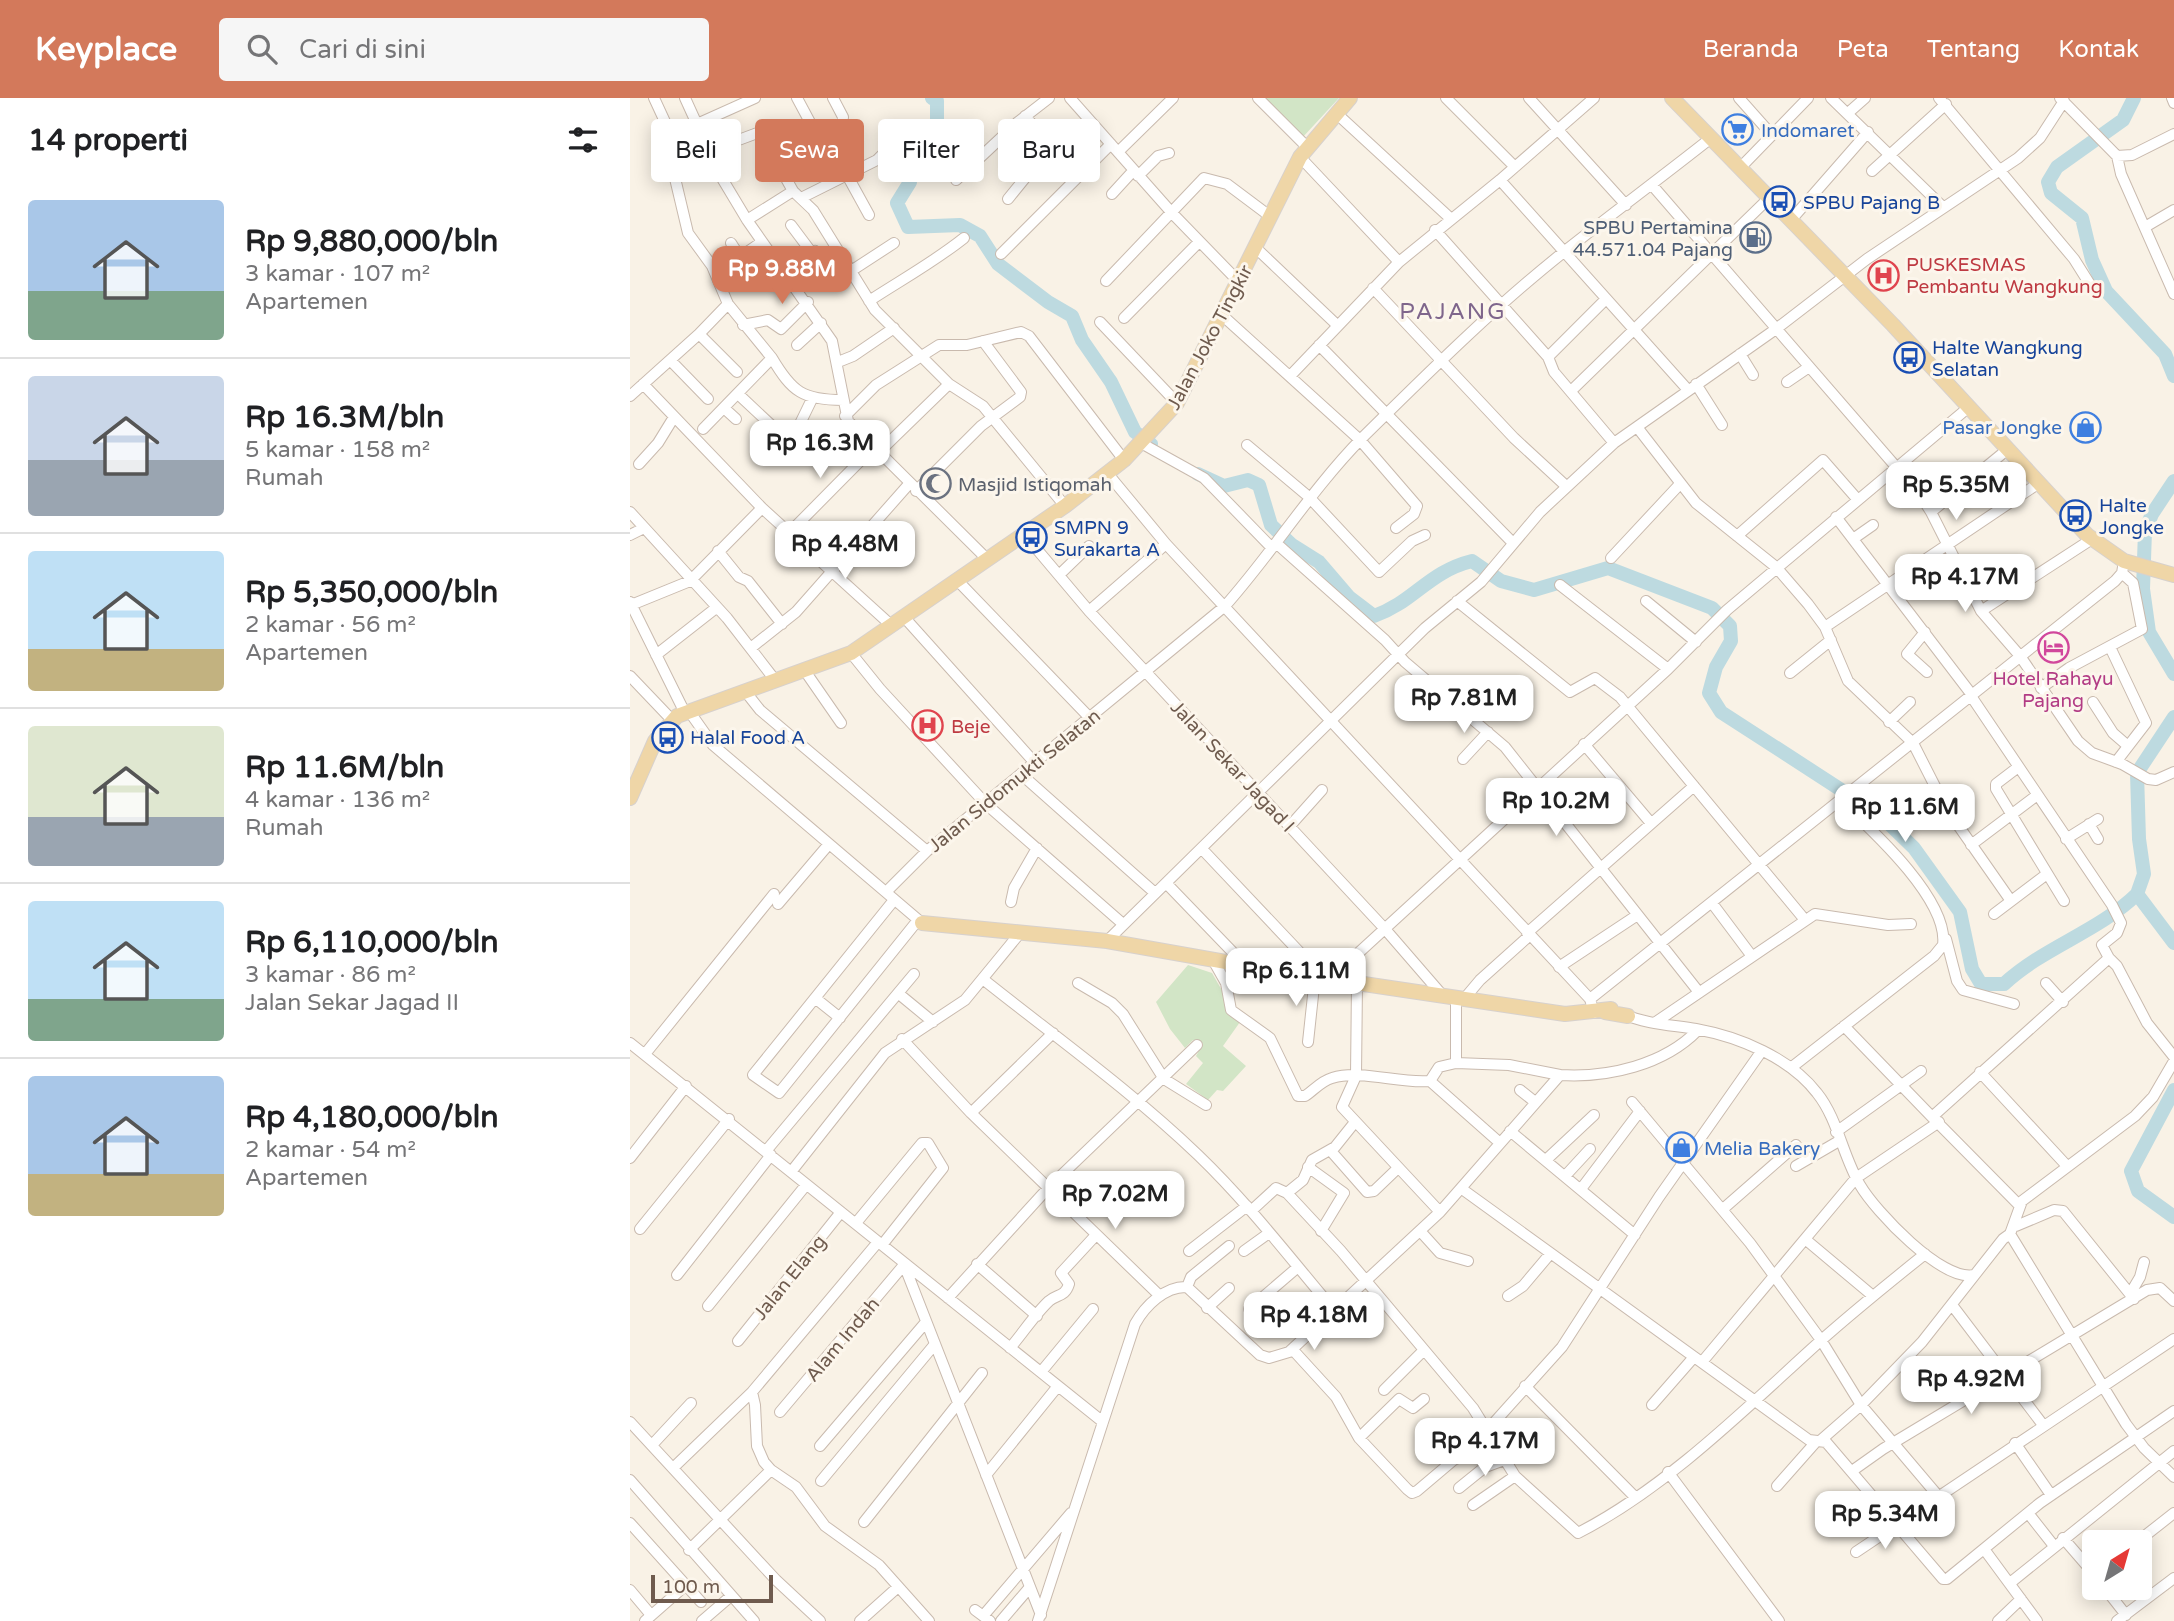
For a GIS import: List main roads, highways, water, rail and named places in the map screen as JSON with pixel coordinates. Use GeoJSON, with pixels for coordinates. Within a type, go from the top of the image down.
{"type":"FeatureCollection","features":[{"type":"Feature","properties":{"kind":"main road","name":"Jalan Joko Tingkir"},"geometry":{"type":"LineString","coordinates":[[630,798],[650,750],[682,715],[850,653],[1065,506],[1124,460],[1177,403],[1303,152],[1350,98]]}},
{"type":"Feature","properties":{"kind":"main road"},"geometry":{"type":"LineString","coordinates":[[1678,100],[2092,539],[2126,566],[2171,574]]}},
{"type":"Feature","properties":{"kind":"main road"},"geometry":{"type":"LineString","coordinates":[[920,921],[1107,941],[1245,966],[1565,1014],[1600,1008],[1628,1016]]}},
{"type":"Feature","properties":{"kind":"waterway"},"geometry":{"type":"LineString","coordinates":[[932,98],[937,101],[937,123],[909,148],[910,182],[897,203],[908,227],[960,225],[980,236],[998,264],[1048,302],[1072,316],[1082,340],[1111,382],[1135,432],[1151,444]]}},
{"type":"Feature","properties":{"kind":"waterway"},"geometry":{"type":"LineString","coordinates":[[2134,98],[2123,120],[2057,167],[2048,182],[2051,193],[2082,218],[2092,260],[2106,291],[2165,354],[2174,376]]}},
{"type":"Feature","properties":{"kind":"waterway"},"geometry":{"type":"LineString","coordinates":[[1198,474],[1224,486],[1248,480],[1259,485],[1271,525],[1292,545],[1319,562],[1349,597],[1374,616],[1400,603],[1444,572],[1472,561],[1501,581],[1534,590],[1608,568],[1712,608],[1730,626],[1731,641],[1716,667],[1709,693],[1721,712],[1880,815],[1914,848],[1960,912],[1972,969],[1981,984],[2004,984],[2036,960],[2105,919],[2137,894]]}},
{"type":"Feature","properties":{"kind":"waterway"},"geometry":{"type":"LineString","coordinates":[[2174,481],[2152,514],[2145,531],[2143,589],[2149,632],[2174,674]]}},
{"type":"Feature","properties":{"kind":"waterway"},"geometry":{"type":"LineString","coordinates":[[2174,717],[2137,773],[2139,839],[2144,874],[2137,894],[2174,943]]}},
{"type":"Feature","properties":{"kind":"waterway"},"geometry":{"type":"LineString","coordinates":[[2174,1090],[2131,1171],[2138,1191],[2174,1217]]}},
{"type":"Feature","properties":{"kind":"place","name":"Indomaret"},"geometry":{"type":"Point","coordinates":[1738,130]}},
{"type":"Feature","properties":{"kind":"place","name":"SPBU Pajang B"},"geometry":{"type":"Point","coordinates":[1780,202]}},
{"type":"Feature","properties":{"kind":"place","name":"SPBU Pertamina 44.571.04 Pajang"},"geometry":{"type":"Point","coordinates":[1756,238]}},
{"type":"Feature","properties":{"kind":"place","name":"PUSKESMAS Pembantu Wangkung"},"geometry":{"type":"Point","coordinates":[1883,275]}},
{"type":"Feature","properties":{"kind":"place","name":"Halte Wangkung Selatan"},"geometry":{"type":"Point","coordinates":[1909,358]}},
{"type":"Feature","properties":{"kind":"place","name":"Pasar Jongke"},"geometry":{"type":"Point","coordinates":[2085,427]}},
{"type":"Feature","properties":{"kind":"place","name":"Masjid Istiqomah"},"geometry":{"type":"Point","coordinates":[935,484]}},
{"type":"Feature","properties":{"kind":"place","name":"Halte Jongke"},"geometry":{"type":"Point","coordinates":[2076,516]}},
{"type":"Feature","properties":{"kind":"place","name":"SMPN 9 Surakarta A"},"geometry":{"type":"Point","coordinates":[1031,538]}},
{"type":"Feature","properties":{"kind":"place","name":"Hotel Rahayu Pajang"},"geometry":{"type":"Point","coordinates":[2053,647]}},
{"type":"Feature","properties":{"kind":"place","name":"Beje"},"geometry":{"type":"Point","coordinates":[928,726]}},
{"type":"Feature","properties":{"kind":"place","name":"Halal Food A"},"geometry":{"type":"Point","coordinates":[667,737]}},
{"type":"Feature","properties":{"kind":"place","name":"Melia Bakery"},"geometry":{"type":"Point","coordinates":[1681,1148]}},
{"type":"Feature","properties":{"kind":"district","name":"PAJANG"},"geometry":{"type":"Point","coordinates":[1453,311]}}]}
